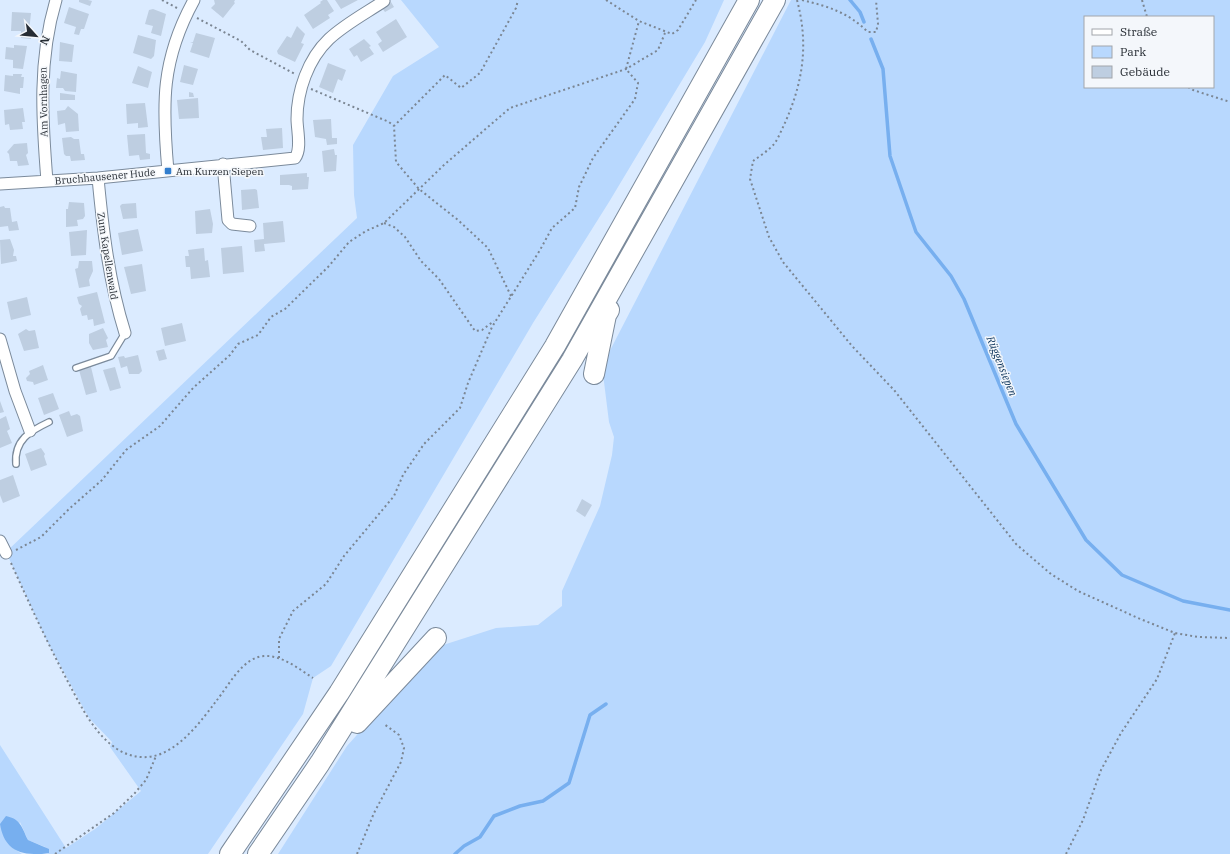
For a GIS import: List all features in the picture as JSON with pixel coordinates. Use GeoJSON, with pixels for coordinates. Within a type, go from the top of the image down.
{"type":"FeatureCollection","features":[{"type":"Feature","properties":{"kind":"highway"},"geometry":{"type":"LineString","coordinates":[[230,854],[339,693],[556,346],[749,0]]}},
{"type":"Feature","properties":{"kind":"highway"},"geometry":{"type":"LineString","coordinates":[[258,854],[320,763],[572,360],[775,0]]}},
{"type":"Feature","properties":{"kind":"highway"},"geometry":{"type":"LineString","coordinates":[[594,374],[606,315],[649,239],[656,211]]}},
{"type":"Feature","properties":{"kind":"highway"},"geometry":{"type":"LineString","coordinates":[[320,763],[436,638]]}},
{"type":"Feature","properties":{"kind":"street","name":"Am Vornhagen"},"geometry":{"type":"LineString","coordinates":[[46,181],[42,108],[42,72],[47,34],[56,0]]}},
{"type":"Feature","properties":{"kind":"street"},"geometry":{"type":"LineString","coordinates":[[168,171],[164,111],[167,73],[176,39],[194,0]]}},
{"type":"Feature","properties":{"kind":"street"},"geometry":{"type":"LineString","coordinates":[[304,78],[318,53],[329,39],[384,1]]}},
{"type":"Feature","properties":{"kind":"street","name":"Bruchhausener Hude"},"geometry":{"type":"LineString","coordinates":[[0,184],[98,178],[295,158],[299,152],[297,110],[304,78]]}},
{"type":"Feature","properties":{"kind":"street"},"geometry":{"type":"LineString","coordinates":[[229,164],[228,220],[232,224],[250,226]]}},
{"type":"Feature","properties":{"kind":"street","name":"Zum Kapellenwald"},"geometry":{"type":"LineString","coordinates":[[98,178],[108,263],[116,302],[125,333]]}},
{"type":"Feature","properties":{"kind":"street"},"geometry":{"type":"LineString","coordinates":[[0,340],[15,391],[30,431]]}},
{"type":"Feature","properties":{"kind":"street"},"geometry":{"type":"LineString","coordinates":[[0,541],[6,553]]}},
{"type":"Feature","properties":{"kind":"lane"},"geometry":{"type":"LineString","coordinates":[[76,368],[111,356],[125,333]]}},
{"type":"Feature","properties":{"kind":"lane"},"geometry":{"type":"LineString","coordinates":[[16,464],[17,454],[24,438],[30,431],[49,422]]}},
{"type":"Feature","properties":{"kind":"path"},"geometry":{"type":"LineString","coordinates":[[162,0],[241,41],[250,50],[304,78],[307,88],[389,122],[394,126],[396,162],[419,189],[458,220],[488,248],[510,296]]}},
{"type":"Feature","properties":{"kind":"path"},"geometry":{"type":"LineString","coordinates":[[394,126],[445,75],[461,88],[480,73],[516,8],[518,0]]}},
{"type":"Feature","properties":{"kind":"path"},"geometry":{"type":"LineString","coordinates":[[606,0],[639,22],[665,33],[672,34],[678,30],[696,0]]}},
{"type":"Feature","properties":{"kind":"path"},"geometry":{"type":"LineString","coordinates":[[797,0],[801,15],[804,53],[799,81],[790,111],[775,144],[753,162],[750,179],[769,237],[783,262],[852,346],[894,390],[951,459],[1016,544],[1051,574],[1078,591],[1175,633],[1198,637],[1230,638]]}},
{"type":"Feature","properties":{"kind":"path"},"geometry":{"type":"LineString","coordinates":[[802,0],[831,7],[853,18],[868,32],[876,32],[878,24],[876,0]]}},
{"type":"Feature","properties":{"kind":"path"},"geometry":{"type":"LineString","coordinates":[[1142,0],[1147,16]]}},
{"type":"Feature","properties":{"kind":"path"},"geometry":{"type":"LineString","coordinates":[[626,69],[639,22]]}},
{"type":"Feature","properties":{"kind":"path"},"geometry":{"type":"LineString","coordinates":[[313,678],[279,658],[265,656],[257,657],[246,664],[211,708],[186,736],[169,749],[156,756],[137,757],[118,749],[90,720],[46,642],[6,553],[22,548],[41,537],[69,509],[102,480],[126,450],[160,426],[193,388],[230,356],[238,344],[258,335],[271,317],[285,309],[330,266],[349,242],[366,231],[384,223],[445,164],[510,108],[626,69],[658,50],[665,33]]}},
{"type":"Feature","properties":{"kind":"path"},"geometry":{"type":"LineString","coordinates":[[279,658],[279,639],[293,611],[326,584],[344,556],[394,496],[403,475],[424,444],[460,408],[468,383],[496,319],[540,250],[552,228],[575,208],[579,187],[593,158],[635,99],[638,83],[626,69]]}},
{"type":"Feature","properties":{"kind":"path"},"geometry":{"type":"LineString","coordinates":[[1190,88],[1230,102]]}},
{"type":"Feature","properties":{"kind":"path"},"geometry":{"type":"LineString","coordinates":[[384,223],[394,228],[405,237],[420,261],[439,279],[475,331],[482,330],[496,319]]}},
{"type":"Feature","properties":{"kind":"path"},"geometry":{"type":"LineString","coordinates":[[1066,854],[1083,820],[1101,770],[1121,733],[1158,679],[1175,633]]}},
{"type":"Feature","properties":{"kind":"path"},"geometry":{"type":"LineString","coordinates":[[357,854],[374,814],[402,762],[404,748],[399,735],[384,724]]}},
{"type":"Feature","properties":{"kind":"path"},"geometry":{"type":"LineString","coordinates":[[55,854],[114,813],[134,794],[146,780],[156,756]]}},
{"type":"Feature","properties":{"kind":"green space"},"geometry":{"type":"Polygon","coordinates":[[[401,0],[724,0],[705,42],[609,202],[533,323],[331,666],[313,678],[303,714],[208,854],[47,854],[49,853],[45,847],[28,840],[20,822],[10,846],[22,854],[0,854],[0,745],[66,848],[95,829],[141,791],[110,747],[112,742],[90,719],[85,711],[47,641],[6,552],[357,218],[354,195],[353,145],[393,76],[439,47],[401,0]]]}},
{"type":"Feature","properties":{"kind":"green space"},"geometry":{"type":"Polygon","coordinates":[[[791,0],[1230,0],[1230,854],[278,854],[347,746],[415,670],[440,646],[496,628],[538,625],[562,606],[562,591],[600,506],[612,455],[614,437],[609,422],[602,366],[791,0]]]}},
{"type":"Feature","properties":{"kind":"water"},"geometry":{"type":"Polygon","coordinates":[[[6,816],[15,819],[18,822],[28,840],[49,849],[49,853],[40,854],[20,852],[10,846],[1,831],[0,824],[6,816]]]}},
{"type":"Feature","properties":{"kind":"building"},"geometry":{"type":"Polygon","coordinates":[[[79,0],[92,1],[90,6],[79,2],[79,0]]]}},
{"type":"Feature","properties":{"kind":"building"},"geometry":{"type":"Polygon","coordinates":[[[214,0],[235,0],[235,3],[223,18],[211,8],[215,4],[214,0]]]}},
{"type":"Feature","properties":{"kind":"building"},"geometry":{"type":"Polygon","coordinates":[[[323,0],[327,0],[334,11],[328,15],[330,18],[313,29],[304,15],[323,0]]]}},
{"type":"Feature","properties":{"kind":"building"},"geometry":{"type":"Polygon","coordinates":[[[335,0],[358,0],[341,9],[335,0]]]}},
{"type":"Feature","properties":{"kind":"building"},"geometry":{"type":"Polygon","coordinates":[[[391,2],[394,7],[385,12],[382,8],[391,2]]]}},
{"type":"Feature","properties":{"kind":"building"},"geometry":{"type":"Polygon","coordinates":[[[69,7],[89,14],[84,29],[81,29],[79,35],[74,34],[76,27],[64,23],[69,7]]]}},
{"type":"Feature","properties":{"kind":"building"},"geometry":{"type":"Polygon","coordinates":[[[153,9],[166,14],[161,36],[151,33],[153,26],[145,24],[149,10],[153,9]]]}},
{"type":"Feature","properties":{"kind":"building"},"geometry":{"type":"Polygon","coordinates":[[[12,12],[31,13],[29,32],[31,32],[31,39],[21,38],[21,31],[11,31],[12,12]]]}},
{"type":"Feature","properties":{"kind":"building"},"geometry":{"type":"Polygon","coordinates":[[[396,19],[407,37],[383,52],[378,44],[382,41],[376,32],[396,19]]]}},
{"type":"Feature","properties":{"kind":"building"},"geometry":{"type":"Polygon","coordinates":[[[297,26],[305,34],[301,43],[304,44],[295,62],[278,54],[277,51],[287,36],[291,38],[297,26]]]}},
{"type":"Feature","properties":{"kind":"building"},"geometry":{"type":"Polygon","coordinates":[[[196,33],[215,38],[209,58],[190,52],[193,43],[190,42],[193,42],[196,33]]]}},
{"type":"Feature","properties":{"kind":"building"},"geometry":{"type":"Polygon","coordinates":[[[138,35],[156,40],[154,56],[151,59],[133,53],[138,35]]]}},
{"type":"Feature","properties":{"kind":"building"},"geometry":{"type":"Polygon","coordinates":[[[364,39],[371,46],[369,47],[374,54],[361,62],[357,55],[354,57],[349,49],[364,39]]]}},
{"type":"Feature","properties":{"kind":"building"},"geometry":{"type":"Polygon","coordinates":[[[60,42],[74,45],[72,62],[59,61],[60,42]]]}},
{"type":"Feature","properties":{"kind":"building"},"geometry":{"type":"Polygon","coordinates":[[[14,45],[27,46],[23,69],[13,68],[13,60],[5,59],[6,47],[14,48],[14,45]]]}},
{"type":"Feature","properties":{"kind":"building"},"geometry":{"type":"Polygon","coordinates":[[[328,63],[346,70],[342,81],[338,79],[333,93],[319,87],[328,63]]]}},
{"type":"Feature","properties":{"kind":"building"},"geometry":{"type":"Polygon","coordinates":[[[184,65],[198,69],[193,85],[180,82],[184,65]]]}},
{"type":"Feature","properties":{"kind":"building"},"geometry":{"type":"Polygon","coordinates":[[[138,66],[152,72],[148,88],[132,83],[138,66]]]}},
{"type":"Feature","properties":{"kind":"building"},"geometry":{"type":"Polygon","coordinates":[[[61,71],[77,74],[76,92],[65,91],[63,88],[56,88],[57,78],[60,79],[61,71]]]}},
{"type":"Feature","properties":{"kind":"building"},"geometry":{"type":"Polygon","coordinates":[[[13,74],[22,74],[21,77],[24,77],[23,88],[20,88],[20,94],[4,91],[5,75],[13,76],[13,74]]]}},
{"type":"Feature","properties":{"kind":"building"},"geometry":{"type":"Polygon","coordinates":[[[189,92],[193,93],[194,97],[189,97],[189,92]]]}},
{"type":"Feature","properties":{"kind":"building"},"geometry":{"type":"Polygon","coordinates":[[[60,93],[75,95],[75,100],[60,100],[60,93]]]}},
{"type":"Feature","properties":{"kind":"building"},"geometry":{"type":"Polygon","coordinates":[[[198,98],[199,118],[179,119],[177,100],[198,98]]]}},
{"type":"Feature","properties":{"kind":"building"},"geometry":{"type":"Polygon","coordinates":[[[145,103],[148,127],[138,128],[138,123],[127,124],[126,104],[145,103]]]}},
{"type":"Feature","properties":{"kind":"building"},"geometry":{"type":"Polygon","coordinates":[[[68,106],[78,114],[79,131],[66,132],[65,123],[58,125],[57,111],[65,110],[68,106]]]}},
{"type":"Feature","properties":{"kind":"building"},"geometry":{"type":"Polygon","coordinates":[[[23,108],[25,122],[22,122],[23,129],[10,130],[9,124],[5,125],[4,110],[23,108]]]}},
{"type":"Feature","properties":{"kind":"building"},"geometry":{"type":"Polygon","coordinates":[[[331,119],[332,138],[337,138],[337,144],[327,145],[326,139],[315,137],[313,120],[331,119]]]}},
{"type":"Feature","properties":{"kind":"building"},"geometry":{"type":"Polygon","coordinates":[[[282,128],[283,148],[263,150],[261,137],[267,137],[266,129],[282,128]]]}},
{"type":"Feature","properties":{"kind":"building"},"geometry":{"type":"Polygon","coordinates":[[[145,134],[146,153],[150,154],[150,159],[140,160],[139,155],[129,156],[127,135],[145,134]]]}},
{"type":"Feature","properties":{"kind":"building"},"geometry":{"type":"Polygon","coordinates":[[[71,137],[74,139],[79,139],[81,154],[84,154],[85,160],[71,161],[70,156],[66,156],[64,154],[62,138],[71,137]]]}},
{"type":"Feature","properties":{"kind":"building"},"geometry":{"type":"Polygon","coordinates":[[[27,143],[28,153],[26,155],[29,165],[18,166],[17,161],[10,161],[9,154],[7,152],[14,144],[27,143]]]}},
{"type":"Feature","properties":{"kind":"building"},"geometry":{"type":"Polygon","coordinates":[[[334,149],[335,155],[337,155],[336,171],[324,172],[322,151],[334,149]]]}},
{"type":"Feature","properties":{"kind":"building"},"geometry":{"type":"Polygon","coordinates":[[[307,173],[307,177],[309,177],[308,189],[292,190],[292,186],[280,185],[280,175],[307,173]]]}},
{"type":"Feature","properties":{"kind":"building"},"geometry":{"type":"Polygon","coordinates":[[[241,190],[257,190],[259,208],[242,210],[241,190]]]}},
{"type":"Feature","properties":{"kind":"building"},"geometry":{"type":"Polygon","coordinates":[[[69,202],[84,203],[85,216],[83,219],[77,220],[78,226],[66,227],[66,209],[68,209],[69,202]]]}},
{"type":"Feature","properties":{"kind":"building"},"geometry":{"type":"Polygon","coordinates":[[[136,203],[137,218],[123,219],[120,206],[122,204],[136,203]]]}},
{"type":"Feature","properties":{"kind":"building"},"geometry":{"type":"Polygon","coordinates":[[[4,206],[5,208],[10,208],[12,222],[17,221],[19,230],[9,231],[8,226],[0,227],[0,207],[4,206]]]}},
{"type":"Feature","properties":{"kind":"building"},"geometry":{"type":"Polygon","coordinates":[[[210,209],[213,224],[212,233],[196,234],[195,211],[210,209]]]}},
{"type":"Feature","properties":{"kind":"building"},"geometry":{"type":"Polygon","coordinates":[[[283,221],[285,242],[264,244],[265,251],[255,252],[254,240],[264,239],[263,223],[283,221]]]}},
{"type":"Feature","properties":{"kind":"building"},"geometry":{"type":"Polygon","coordinates":[[[138,229],[143,251],[122,255],[118,233],[138,229]]]}},
{"type":"Feature","properties":{"kind":"building"},"geometry":{"type":"Polygon","coordinates":[[[87,230],[86,255],[71,256],[69,232],[87,230]]]}},
{"type":"Feature","properties":{"kind":"building"},"geometry":{"type":"Polygon","coordinates":[[[10,239],[14,250],[13,256],[16,256],[17,261],[1,264],[0,240],[10,239]]]}},
{"type":"Feature","properties":{"kind":"building"},"geometry":{"type":"Polygon","coordinates":[[[242,246],[244,272],[223,274],[221,248],[242,246]]]}},
{"type":"Feature","properties":{"kind":"building"},"geometry":{"type":"Polygon","coordinates":[[[204,248],[205,261],[208,260],[210,277],[191,279],[190,267],[186,267],[185,256],[189,256],[188,250],[204,248]]]}},
{"type":"Feature","properties":{"kind":"building"},"geometry":{"type":"Polygon","coordinates":[[[79,261],[92,261],[93,271],[89,280],[90,286],[79,288],[75,269],[78,268],[79,261]]]}},
{"type":"Feature","properties":{"kind":"building"},"geometry":{"type":"Polygon","coordinates":[[[142,264],[146,291],[131,294],[124,267],[142,264]]]}},
{"type":"Feature","properties":{"kind":"building"},"geometry":{"type":"Polygon","coordinates":[[[97,292],[105,323],[94,326],[93,319],[88,320],[87,315],[82,316],[80,309],[82,306],[79,304],[77,297],[97,292]]]}},
{"type":"Feature","properties":{"kind":"building"},"geometry":{"type":"Polygon","coordinates":[[[27,297],[31,315],[11,320],[7,302],[27,297]]]}},
{"type":"Feature","properties":{"kind":"building"},"geometry":{"type":"Polygon","coordinates":[[[182,323],[186,341],[165,346],[161,328],[182,323]]]}},
{"type":"Feature","properties":{"kind":"building"},"geometry":{"type":"Polygon","coordinates":[[[103,328],[108,338],[106,340],[108,347],[93,350],[89,343],[89,334],[103,328]]]}},
{"type":"Feature","properties":{"kind":"building"},"geometry":{"type":"Polygon","coordinates":[[[26,329],[29,331],[35,330],[39,348],[24,351],[18,334],[26,329]]]}},
{"type":"Feature","properties":{"kind":"building"},"geometry":{"type":"Polygon","coordinates":[[[164,349],[167,359],[159,361],[156,351],[164,349]]]}},
{"type":"Feature","properties":{"kind":"building"},"geometry":{"type":"Polygon","coordinates":[[[138,355],[142,371],[139,374],[129,374],[127,366],[121,368],[118,357],[124,356],[125,358],[138,355]]]}},
{"type":"Feature","properties":{"kind":"building"},"geometry":{"type":"Polygon","coordinates":[[[43,365],[48,380],[34,385],[33,382],[27,381],[26,378],[30,374],[29,371],[43,365]]]}},
{"type":"Feature","properties":{"kind":"building"},"geometry":{"type":"Polygon","coordinates":[[[91,367],[97,392],[86,395],[79,370],[91,367]]]}},
{"type":"Feature","properties":{"kind":"building"},"geometry":{"type":"Polygon","coordinates":[[[115,367],[121,388],[110,391],[103,370],[115,367]]]}},
{"type":"Feature","properties":{"kind":"building"},"geometry":{"type":"Polygon","coordinates":[[[53,393],[59,409],[44,415],[38,398],[53,393]]]}},
{"type":"Feature","properties":{"kind":"building"},"geometry":{"type":"Polygon","coordinates":[[[0,401],[4,412],[0,413],[0,401]]]}},
{"type":"Feature","properties":{"kind":"building"},"geometry":{"type":"Polygon","coordinates":[[[69,411],[71,416],[77,414],[80,416],[83,431],[67,437],[59,415],[69,411]]]}},
{"type":"Feature","properties":{"kind":"building"},"geometry":{"type":"Polygon","coordinates":[[[6,416],[10,429],[7,431],[12,443],[0,448],[0,419],[6,416]]]}},
{"type":"Feature","properties":{"kind":"building"},"geometry":{"type":"Polygon","coordinates":[[[41,448],[45,454],[44,456],[47,465],[31,471],[25,454],[41,448]]]}},
{"type":"Feature","properties":{"kind":"building"},"geometry":{"type":"Polygon","coordinates":[[[13,475],[20,496],[3,503],[0,495],[0,480],[13,475]]]}},
{"type":"Feature","properties":{"kind":"building"},"geometry":{"type":"Polygon","coordinates":[[[582,499],[592,505],[585,517],[576,511],[582,499]]]}},
{"type":"Feature","properties":{"kind":"waterway","name":"Rüggensiepen"},"geometry":{"type":"LineString","coordinates":[[850,0],[860,12],[864,22]]}},
{"type":"Feature","properties":{"kind":"waterway","name":"Rüggensiepen"},"geometry":{"type":"LineString","coordinates":[[871,39],[883,69],[890,156],[916,232],[951,276],[964,299],[1016,424],[1086,540],[1122,575],[1183,601],[1230,610]]}},
{"type":"Feature","properties":{"kind":"waterway"},"geometry":{"type":"LineString","coordinates":[[455,854],[464,846],[480,837],[494,816],[520,806],[543,801],[569,783],[590,715],[606,704]]}},
{"type":"Feature","properties":{"kind":"place","name":"Am Kurzen Siepen"},"geometry":{"type":"Point","coordinates":[168,171]}}]}
